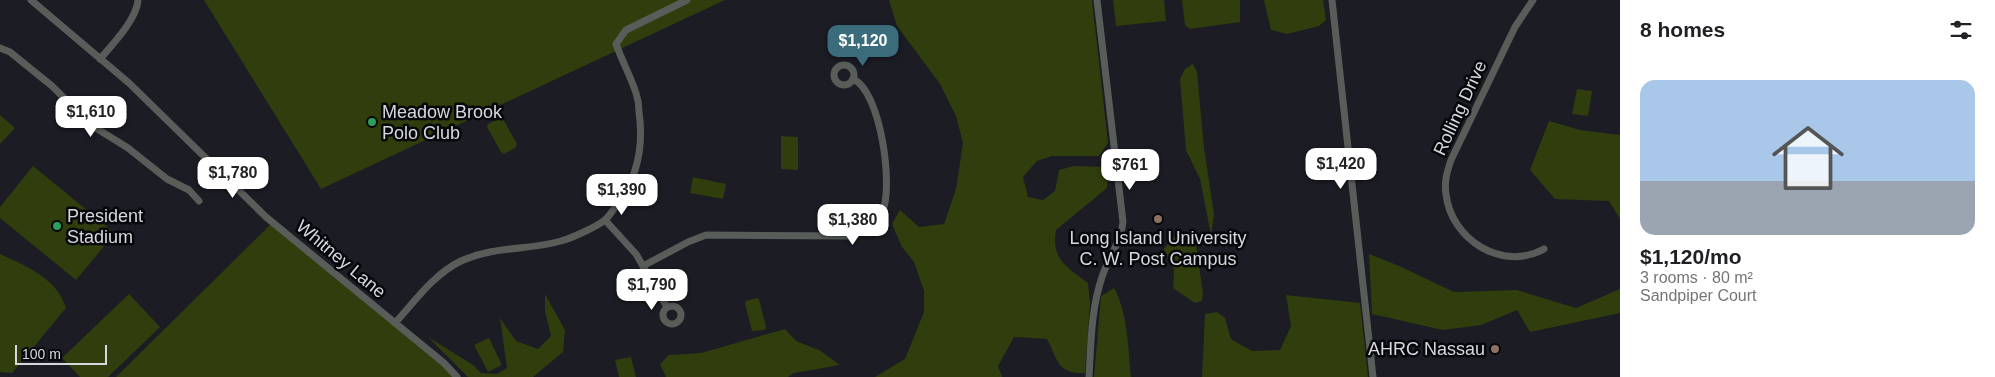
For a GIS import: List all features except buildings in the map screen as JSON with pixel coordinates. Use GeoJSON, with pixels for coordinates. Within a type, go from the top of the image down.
{"type":"FeatureCollection","features":[{"type":"Feature","properties":{"kind":"street","name":"Whitney Lane"},"geometry":{"type":"LineString","coordinates":[[31,0],[178,129],[266,216],[444,363],[457,377]]}},
{"type":"Feature","properties":{"kind":"street"},"geometry":{"type":"LineString","coordinates":[[100,59],[125,28],[138,5],[138,0]]}},
{"type":"Feature","properties":{"kind":"street"},"geometry":{"type":"LineString","coordinates":[[395,323],[446,270],[461,262],[481,253],[562,241],[605,220],[626,193],[635,175],[641,141],[641,122],[637,94],[616,44],[626,30],[687,0]]}},
{"type":"Feature","properties":{"kind":"street"},"geometry":{"type":"LineString","coordinates":[[1089,377],[1092,318],[1102,276],[1122,235],[1123,222],[1097,0]]}},
{"type":"Feature","properties":{"kind":"street"},"geometry":{"type":"LineString","coordinates":[[1332,0],[1373,377]]}},
{"type":"Feature","properties":{"kind":"street","name":"Rolling Drive"},"geometry":{"type":"LineString","coordinates":[[1533,0],[1515,27],[1450,160],[1446,177],[1446,194],[1448,207],[1454,221],[1474,243],[1491,252],[1508,256],[1525,256],[1544,249]]}},
{"type":"Feature","properties":{"kind":"street"},"geometry":{"type":"LineString","coordinates":[[0,48],[10,52],[52,86],[91,125],[128,148],[167,179],[189,190],[199,201]]}},
{"type":"Feature","properties":{"kind":"street"},"geometry":{"type":"LineString","coordinates":[[643,266],[688,242],[706,235],[848,236],[859,234],[873,225],[881,214],[885,202],[884,147],[880,126],[872,105],[859,81],[854,79]]}},
{"type":"Feature","properties":{"kind":"street"},"geometry":{"type":"LineString","coordinates":[[605,220],[636,254],[667,306]]}},
{"type":"Feature","properties":{"kind":"green space","name":"Meadow Brook Polo Club"},"geometry":{"type":"Polygon","coordinates":[[[204,0],[725,0],[321,189],[204,0]]]}},
{"type":"Feature","properties":{"kind":"green space"},"geometry":{"type":"Polygon","coordinates":[[[889,0],[1092,0],[1108,143],[1099,156],[1052,156],[1037,161],[1023,177],[1028,197],[1043,200],[1055,191],[1059,170],[1074,166],[1109,167],[1107,188],[1056,230],[1055,240],[1058,256],[1067,267],[1088,283],[1090,303],[1085,373],[1076,373],[1064,368],[1056,359],[1047,339],[1014,337],[998,366],[1002,377],[875,377],[905,359],[924,312],[924,291],[914,262],[902,247],[892,224],[900,210],[919,227],[944,224],[956,189],[963,143],[956,116],[940,84],[897,26],[889,0]]]}},
{"type":"Feature","properties":{"kind":"green space"},"geometry":{"type":"Polygon","coordinates":[[[1113,0],[1164,0],[1166,21],[1116,26],[1113,0]]]}},
{"type":"Feature","properties":{"kind":"green space"},"geometry":{"type":"Polygon","coordinates":[[[1182,0],[1240,0],[1240,22],[1190,29],[1185,25],[1182,0]]]}},
{"type":"Feature","properties":{"kind":"green space"},"geometry":{"type":"Polygon","coordinates":[[[1264,0],[1323,0],[1326,20],[1319,26],[1287,34],[1271,30],[1264,0]]]}},
{"type":"Feature","properties":{"kind":"green space"},"geometry":{"type":"Polygon","coordinates":[[[1193,64],[1197,72],[1204,148],[1214,214],[1211,235],[1200,179],[1186,150],[1180,79],[1185,69],[1193,64]]]}},
{"type":"Feature","properties":{"kind":"green space"},"geometry":{"type":"Polygon","coordinates":[[[1577,89],[1592,91],[1588,116],[1572,114],[1577,89]]]}},
{"type":"Feature","properties":{"kind":"green space"},"geometry":{"type":"Polygon","coordinates":[[[0,115],[15,128],[0,144],[0,115]]]}},
{"type":"Feature","properties":{"kind":"green space"},"geometry":{"type":"Polygon","coordinates":[[[500,118],[503,119],[517,144],[515,148],[504,154],[487,127],[488,124],[500,118]]]}},
{"type":"Feature","properties":{"kind":"green space"},"geometry":{"type":"Polygon","coordinates":[[[1549,121],[1580,130],[1620,135],[1620,219],[1609,201],[1555,199],[1530,170],[1549,121]]]}},
{"type":"Feature","properties":{"kind":"green space"},"geometry":{"type":"Polygon","coordinates":[[[781,136],[798,137],[798,170],[781,169],[781,136]]]}},
{"type":"Feature","properties":{"kind":"green space","name":"President Stadium"},"geometry":{"type":"Polygon","coordinates":[[[33,166],[115,233],[76,280],[0,218],[0,207],[33,166]]]}},
{"type":"Feature","properties":{"kind":"green space"},"geometry":{"type":"Polygon","coordinates":[[[693,177],[726,184],[723,199],[690,193],[693,177]]]}},
{"type":"Feature","properties":{"kind":"green space"},"geometry":{"type":"Polygon","coordinates":[[[273,222],[457,377],[116,377],[273,222]]]}},
{"type":"Feature","properties":{"kind":"green space"},"geometry":{"type":"Polygon","coordinates":[[[1189,233],[1195,238],[1203,293],[1202,301],[1195,303],[1173,288],[1174,270],[1164,249],[1173,237],[1189,233]]]}},
{"type":"Feature","properties":{"kind":"green space"},"geometry":{"type":"Polygon","coordinates":[[[0,254],[30,268],[48,281],[62,298],[66,308],[12,373],[0,372],[0,254]]]}},
{"type":"Feature","properties":{"kind":"green space"},"geometry":{"type":"Polygon","coordinates":[[[1369,254],[1454,292],[1517,290],[1576,308],[1620,289],[1620,313],[1530,332],[1517,310],[1481,325],[1443,330],[1372,314],[1369,254]]]}},
{"type":"Feature","properties":{"kind":"green space"},"geometry":{"type":"Polygon","coordinates":[[[1114,288],[1125,320],[1131,377],[1094,377],[1101,296],[1114,288]]]}},
{"type":"Feature","properties":{"kind":"green space"},"geometry":{"type":"Polygon","coordinates":[[[129,294],[160,327],[108,377],[80,377],[62,358],[129,294]]]}},
{"type":"Feature","properties":{"kind":"green space"},"geometry":{"type":"Polygon","coordinates":[[[545,294],[565,330],[563,352],[533,377],[468,377],[428,337],[473,365],[481,373],[497,374],[507,368],[500,318],[516,341],[538,349],[551,336],[545,311],[545,294]]]}},
{"type":"Feature","properties":{"kind":"green space"},"geometry":{"type":"Polygon","coordinates":[[[1286,295],[1360,303],[1368,377],[1202,377],[1205,314],[1217,312],[1225,318],[1231,339],[1252,351],[1280,350],[1291,326],[1286,295]]]}},
{"type":"Feature","properties":{"kind":"green space"},"geometry":{"type":"Polygon","coordinates":[[[757,298],[759,299],[766,327],[765,330],[752,331],[745,303],[757,298]]]}},
{"type":"Feature","properties":{"kind":"green space"},"geometry":{"type":"Polygon","coordinates":[[[785,329],[796,341],[819,350],[840,365],[794,373],[788,377],[666,377],[660,364],[669,355],[701,353],[785,329]]]}},
{"type":"Feature","properties":{"kind":"green space"},"geometry":{"type":"Polygon","coordinates":[[[489,338],[502,365],[488,372],[474,345],[489,338]]]}},
{"type":"Feature","properties":{"kind":"green space"},"geometry":{"type":"Polygon","coordinates":[[[631,357],[636,377],[619,377],[615,360],[631,357]]]}},
{"type":"Feature","properties":{"kind":"place","name":"Meadow Brook Polo Club"},"geometry":{"type":"Point","coordinates":[372,122]}},
{"type":"Feature","properties":{"kind":"place","name":"Long Island University C. W. Post Campus"},"geometry":{"type":"Point","coordinates":[1158,219]}},
{"type":"Feature","properties":{"kind":"place","name":"President Stadium"},"geometry":{"type":"Point","coordinates":[57,226]}},
{"type":"Feature","properties":{"kind":"place","name":"AHRC Nassau"},"geometry":{"type":"Point","coordinates":[1495,349]}}]}
